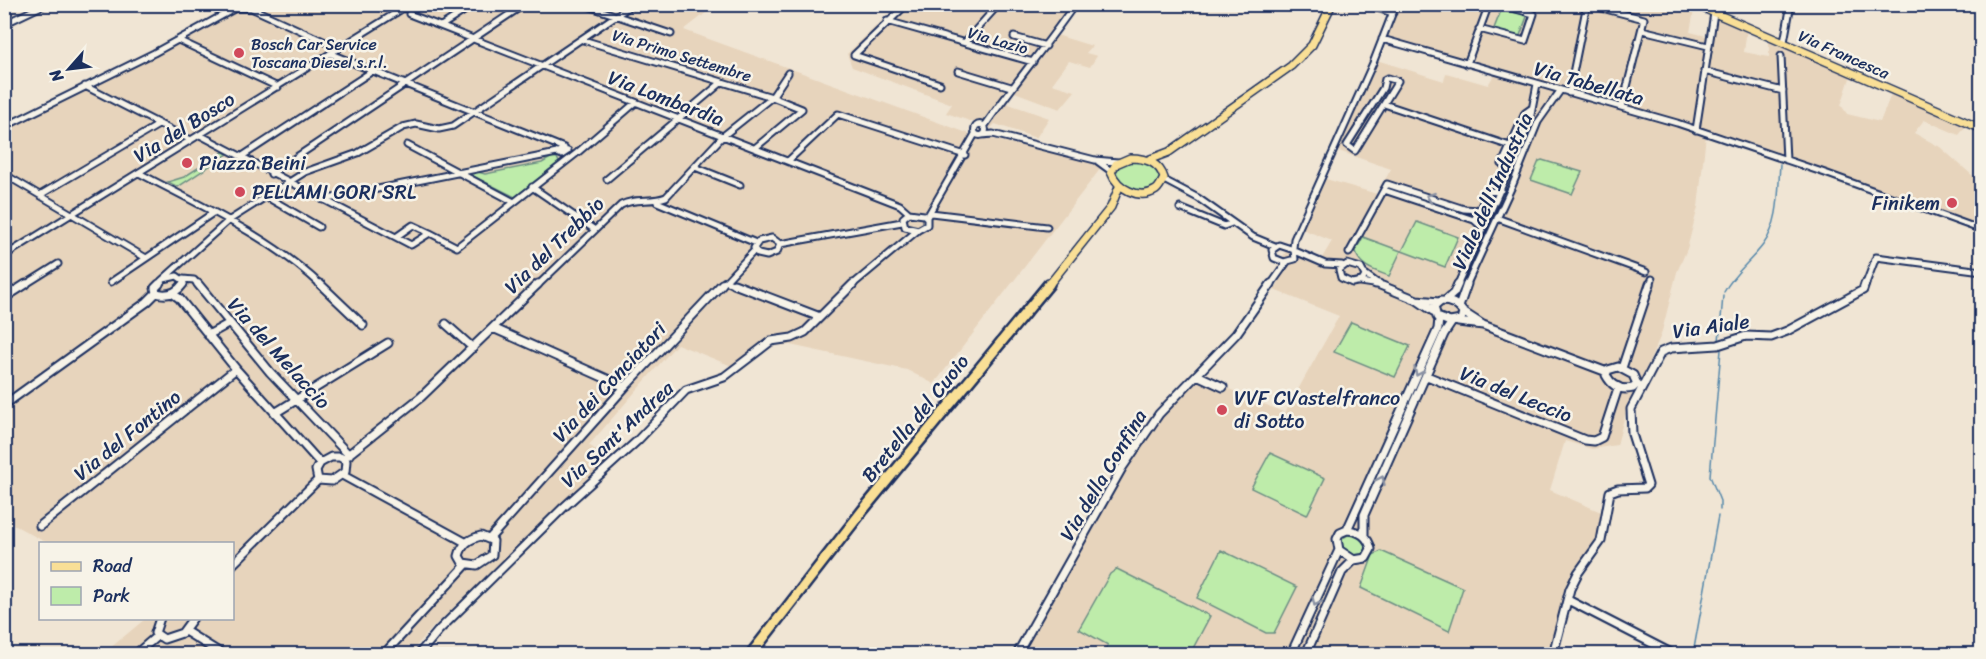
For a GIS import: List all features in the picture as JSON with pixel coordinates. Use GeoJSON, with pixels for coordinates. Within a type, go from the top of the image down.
{"type":"FeatureCollection","features":[{"type":"Feature","properties":{"kind":"main road"},"geometry":{"type":"LineString","coordinates":[[1148,160],[1169,152],[1291,66],[1316,40],[1332,4]]}},
{"type":"Feature","properties":{"kind":"main road","name":"Via Francesca"},"geometry":{"type":"LineString","coordinates":[[1694,4],[1982,129]]}},
{"type":"Feature","properties":{"kind":"main road"},"geometry":{"type":"LineString","coordinates":[[1162,183],[1160,167],[1169,152]]}},
{"type":"Feature","properties":{"kind":"main road"},"geometry":{"type":"LineString","coordinates":[[1132,193],[1119,187],[1112,180],[1111,171],[1118,162],[1130,158],[1148,160],[1160,167]]}},
{"type":"Feature","properties":{"kind":"main road","name":"Bretella del Cuoio"},"geometry":{"type":"LineString","coordinates":[[751,654],[863,510],[1112,207],[1132,193],[1150,192],[1162,183]]}},
{"type":"Feature","properties":{"kind":"main road","name":"Bretella del Cuoio"},"geometry":{"type":"LineString","coordinates":[[1112,207],[1119,187]]}},
{"type":"Feature","properties":{"kind":"street"},"geometry":{"type":"LineString","coordinates":[[4,24],[46,4]]}},
{"type":"Feature","properties":{"kind":"street"},"geometry":{"type":"LineString","coordinates":[[4,127],[178,40],[243,4]]}},
{"type":"Feature","properties":{"kind":"street"},"geometry":{"type":"LineString","coordinates":[[386,4],[397,9],[395,14]]}},
{"type":"Feature","properties":{"kind":"street"},"geometry":{"type":"LineString","coordinates":[[441,26],[476,4]]}},
{"type":"Feature","properties":{"kind":"street"},"geometry":{"type":"LineString","coordinates":[[272,174],[525,4]]}},
{"type":"Feature","properties":{"kind":"street"},"geometry":{"type":"LineString","coordinates":[[582,4],[671,34]]}},
{"type":"Feature","properties":{"kind":"street"},"geometry":{"type":"LineString","coordinates":[[158,294],[155,288],[161,281],[228,221],[289,183],[312,169],[367,148],[403,127],[416,124],[444,129],[544,66],[633,4]]}},
{"type":"Feature","properties":{"kind":"street"},"geometry":{"type":"LineString","coordinates":[[907,4],[854,55],[940,84]]}},
{"type":"Feature","properties":{"kind":"street"},"geometry":{"type":"LineString","coordinates":[[964,42],[999,4]]}},
{"type":"Feature","properties":{"kind":"street"},"geometry":{"type":"LineString","coordinates":[[979,134],[1011,87],[1046,46],[1075,4]]}},
{"type":"Feature","properties":{"kind":"street"},"geometry":{"type":"LineString","coordinates":[[1364,4],[1393,13]]}},
{"type":"Feature","properties":{"kind":"street"},"geometry":{"type":"LineString","coordinates":[[1295,259],[1294,238],[1396,4]]}},
{"type":"Feature","properties":{"kind":"street"},"geometry":{"type":"LineString","coordinates":[[1467,64],[1489,4]]}},
{"type":"Feature","properties":{"kind":"street"},"geometry":{"type":"LineString","coordinates":[[1479,29],[1525,41],[1534,15],[1497,4]]}},
{"type":"Feature","properties":{"kind":"street"},"geometry":{"type":"LineString","coordinates":[[1784,42],[1791,4]]}},
{"type":"Feature","properties":{"kind":"street"},"geometry":{"type":"LineString","coordinates":[[409,5],[406,11],[409,14]]}},
{"type":"Feature","properties":{"kind":"street","name":"Via del Bosco"},"geometry":{"type":"LineString","coordinates":[[4,256],[409,5]]}},
{"type":"Feature","properties":{"kind":"street"},"geometry":{"type":"LineString","coordinates":[[1569,93],[1587,5],[1644,19],[1622,107]]}},
{"type":"Feature","properties":{"kind":"street"},"geometry":{"type":"LineString","coordinates":[[230,11],[249,6],[330,44],[339,46],[348,43]]}},
{"type":"Feature","properties":{"kind":"street"},"geometry":{"type":"LineString","coordinates":[[1696,130],[1714,13]]}},
{"type":"Feature","properties":{"kind":"street","name":"Via Lombardia"},"geometry":{"type":"LineString","coordinates":[[395,14],[409,14],[441,26],[900,205],[909,213]]}},
{"type":"Feature","properties":{"kind":"street","name":"Via Lazio"},"geometry":{"type":"LineString","coordinates":[[887,21],[1033,62]]}},
{"type":"Feature","properties":{"kind":"street"},"geometry":{"type":"LineString","coordinates":[[1642,30],[1708,46]]}},
{"type":"Feature","properties":{"kind":"street"},"geometry":{"type":"LineString","coordinates":[[1014,37],[1046,46]]}},
{"type":"Feature","properties":{"kind":"street","name":"Via Primo Settembre"},"geometry":{"type":"LineString","coordinates":[[583,39],[772,97],[802,109],[755,148]]}},
{"type":"Feature","properties":{"kind":"street","name":"Via Tabellata"},"geometry":{"type":"LineString","coordinates":[[1382,39],[1696,130],[1786,159],[1982,231]]}},
{"type":"Feature","properties":{"kind":"street"},"geometry":{"type":"LineString","coordinates":[[178,40],[278,87]]}},
{"type":"Feature","properties":{"kind":"street"},"geometry":{"type":"LineString","coordinates":[[330,44],[334,48],[331,54],[577,153]]}},
{"type":"Feature","properties":{"kind":"street"},"geometry":{"type":"LineString","coordinates":[[1781,56],[1786,159]]}},
{"type":"Feature","properties":{"kind":"street"},"geometry":{"type":"LineString","coordinates":[[241,157],[374,70]]}},
{"type":"Feature","properties":{"kind":"street"},"geometry":{"type":"LineString","coordinates":[[958,71],[1011,87]]}},
{"type":"Feature","properties":{"kind":"street"},"geometry":{"type":"LineString","coordinates":[[1704,71],[1783,91]]}},
{"type":"Feature","properties":{"kind":"street"},"geometry":{"type":"LineString","coordinates":[[780,244],[777,252],[770,256],[762,256],[755,247],[663,206],[657,201],[670,193],[723,136],[772,97],[788,73]]}},
{"type":"Feature","properties":{"kind":"street"},"geometry":{"type":"LineString","coordinates":[[1385,79],[1398,81],[1384,104],[1356,152],[1351,150],[1347,144],[1383,88],[1385,79]]}},
{"type":"Feature","properties":{"kind":"street"},"geometry":{"type":"LineString","coordinates":[[607,179],[722,82]]}},
{"type":"Feature","properties":{"kind":"street","name":"Viale dell'Industria"},"geometry":{"type":"LineString","coordinates":[[1433,310],[1434,305],[1454,293],[1530,120],[1537,84]]}},
{"type":"Feature","properties":{"kind":"street"},"geometry":{"type":"LineString","coordinates":[[85,86],[191,141]]}},
{"type":"Feature","properties":{"kind":"street","name":"Viale dell'Industria"},"geometry":{"type":"LineString","coordinates":[[1306,654],[1342,572],[1354,560],[1362,559],[1371,552],[1371,545],[1364,535],[1364,516],[1444,334],[1462,318],[1460,299],[1538,122],[1560,91]]}},
{"type":"Feature","properties":{"kind":"street"},"geometry":{"type":"LineString","coordinates":[[396,237],[413,225],[457,247],[577,153],[635,103]]}},
{"type":"Feature","properties":{"kind":"street"},"geometry":{"type":"LineString","coordinates":[[1384,104],[1510,146]]}},
{"type":"Feature","properties":{"kind":"street"},"geometry":{"type":"LineString","coordinates":[[1510,169],[1502,164],[1524,113],[1532,108]]}},
{"type":"Feature","properties":{"kind":"street"},"geometry":{"type":"LineString","coordinates":[[788,161],[838,114],[965,155]]}},
{"type":"Feature","properties":{"kind":"street"},"geometry":{"type":"LineString","coordinates":[[40,195],[160,124]]}},
{"type":"Feature","properties":{"kind":"street"},"geometry":{"type":"LineString","coordinates":[[984,126],[993,134]]}},
{"type":"Feature","properties":{"kind":"street"},"geometry":{"type":"LineString","coordinates":[[984,126],[973,130],[979,134],[993,134],[1095,160],[1118,162]]}},
{"type":"Feature","properties":{"kind":"street","name":"Via Sant'Andrea"},"geometry":{"type":"LineString","coordinates":[[419,654],[447,622],[564,507],[637,441],[686,390],[724,377],[771,341],[792,338],[805,332],[840,295],[927,225],[929,215],[979,134]]}},
{"type":"Feature","properties":{"kind":"street"},"geometry":{"type":"LineString","coordinates":[[200,135],[411,245],[430,233]]}},
{"type":"Feature","properties":{"kind":"street"},"geometry":{"type":"LineString","coordinates":[[408,145],[514,202]]}},
{"type":"Feature","properties":{"kind":"street"},"geometry":{"type":"LineString","coordinates":[[323,200],[559,154],[566,150]]}},
{"type":"Feature","properties":{"kind":"street"},"geometry":{"type":"LineString","coordinates":[[559,154],[569,159]]}},
{"type":"Feature","properties":{"kind":"street"},"geometry":{"type":"LineString","coordinates":[[1095,160],[1111,171]]}},
{"type":"Feature","properties":{"kind":"street"},"geometry":{"type":"LineString","coordinates":[[694,166],[740,185]]}},
{"type":"Feature","properties":{"kind":"street"},"geometry":{"type":"LineString","coordinates":[[139,173],[228,221],[301,266],[363,325]]}},
{"type":"Feature","properties":{"kind":"street"},"geometry":{"type":"LineString","coordinates":[[6,176],[146,258]]}},
{"type":"Feature","properties":{"kind":"street"},"geometry":{"type":"LineString","coordinates":[[1162,183],[1198,198],[1273,249],[1280,269]]}},
{"type":"Feature","properties":{"kind":"street"},"geometry":{"type":"LineString","coordinates":[[1349,253],[1387,184],[1391,183],[1460,208],[1479,210]]}},
{"type":"Feature","properties":{"kind":"street"},"geometry":{"type":"LineString","coordinates":[[532,187],[595,230]]}},
{"type":"Feature","properties":{"kind":"street"},"geometry":{"type":"LineString","coordinates":[[1384,190],[1474,220],[1483,228]]}},
{"type":"Feature","properties":{"kind":"street"},"geometry":{"type":"LineString","coordinates":[[1474,220],[1488,192],[1501,190]]}},
{"type":"Feature","properties":{"kind":"street"},"geometry":{"type":"LineString","coordinates":[[267,197],[319,227]]}},
{"type":"Feature","properties":{"kind":"street","name":"Via del Trebbio"},"geometry":{"type":"LineString","coordinates":[[346,456],[421,398],[627,201],[638,198],[657,201]]}},
{"type":"Feature","properties":{"kind":"street"},"geometry":{"type":"LineString","coordinates":[[1180,208],[1224,226],[1233,223]]}},
{"type":"Feature","properties":{"kind":"street"},"geometry":{"type":"LineString","coordinates":[[111,282],[213,213]]}},
{"type":"Feature","properties":{"kind":"street"},"geometry":{"type":"LineString","coordinates":[[780,244],[902,222],[909,213],[1047,227]]}},
{"type":"Feature","properties":{"kind":"street"},"geometry":{"type":"LineString","coordinates":[[1497,218],[1646,272]]}},
{"type":"Feature","properties":{"kind":"street"},"geometry":{"type":"LineString","coordinates":[[902,222],[908,229],[918,230]]}},
{"type":"Feature","properties":{"kind":"street"},"geometry":{"type":"LineString","coordinates":[[755,247],[767,238],[777,240],[780,244]]}},
{"type":"Feature","properties":{"kind":"street"},"geometry":{"type":"LineString","coordinates":[[1273,249],[1285,245],[1294,238]]}},
{"type":"Feature","properties":{"kind":"street"},"geometry":{"type":"LineString","coordinates":[[1285,245],[1308,258],[1325,264],[1356,265],[1380,285]]}},
{"type":"Feature","properties":{"kind":"street","name":"Via dei Conciatori"},"geometry":{"type":"LineString","coordinates":[[384,654],[466,565],[477,565],[492,555],[494,545],[490,538],[625,387],[755,247]]}},
{"type":"Feature","properties":{"kind":"street","name":"Via Aiale"},"geometry":{"type":"LineString","coordinates":[[1553,654],[1570,589],[1578,573],[1601,541],[1606,500],[1610,492],[1618,489],[1645,488],[1647,485],[1632,434],[1631,409],[1664,350],[1718,345],[1746,336],[1771,337],[1787,331],[1863,290],[1876,257],[1982,271]]}},
{"type":"Feature","properties":{"kind":"street","name":"Via della Confina"},"geometry":{"type":"LineString","coordinates":[[1017,654],[1122,468],[1159,414],[1236,334],[1280,269],[1287,262],[1308,258]]}},
{"type":"Feature","properties":{"kind":"street"},"geometry":{"type":"LineString","coordinates":[[1276,259],[1287,262]]}},
{"type":"Feature","properties":{"kind":"street"},"geometry":{"type":"LineString","coordinates":[[4,298],[58,264]]}},
{"type":"Feature","properties":{"kind":"street"},"geometry":{"type":"LineString","coordinates":[[176,294],[183,284],[180,278],[180,264]]}},
{"type":"Feature","properties":{"kind":"street"},"geometry":{"type":"LineString","coordinates":[[1325,264],[1350,282],[1380,285],[1417,300],[1433,310],[1439,318],[1483,325]]}},
{"type":"Feature","properties":{"kind":"street"},"geometry":{"type":"LineString","coordinates":[[1340,276],[1339,270],[1342,265]]}},
{"type":"Feature","properties":{"kind":"street"},"geometry":{"type":"LineString","coordinates":[[1360,282],[1364,279],[1365,274]]}},
{"type":"Feature","properties":{"kind":"street"},"geometry":{"type":"LineString","coordinates":[[161,281],[180,278]]}},
{"type":"Feature","properties":{"kind":"street","name":"Via del Melaccio"},"geometry":{"type":"LineString","coordinates":[[180,278],[193,279],[228,324],[346,456]]}},
{"type":"Feature","properties":{"kind":"street"},"geometry":{"type":"LineString","coordinates":[[1622,368],[1652,279]]}},
{"type":"Feature","properties":{"kind":"street"},"geometry":{"type":"LineString","coordinates":[[725,281],[820,317]]}},
{"type":"Feature","properties":{"kind":"street"},"geometry":{"type":"LineString","coordinates":[[4,405],[158,294],[176,294]]}},
{"type":"Feature","properties":{"kind":"street"},"geometry":{"type":"LineString","coordinates":[[176,294],[236,369],[320,463]]}},
{"type":"Feature","properties":{"kind":"street"},"geometry":{"type":"LineString","coordinates":[[1417,300],[1442,301],[1461,310],[1483,325],[1606,372]]}},
{"type":"Feature","properties":{"kind":"street"},"geometry":{"type":"LineString","coordinates":[[1347,530],[1438,329],[1439,318]]}},
{"type":"Feature","properties":{"kind":"street"},"geometry":{"type":"LineString","coordinates":[[208,335],[228,324]]}},
{"type":"Feature","properties":{"kind":"street"},"geometry":{"type":"LineString","coordinates":[[446,324],[473,348]]}},
{"type":"Feature","properties":{"kind":"street"},"geometry":{"type":"LineString","coordinates":[[493,328],[625,387]]}},
{"type":"Feature","properties":{"kind":"street"},"geometry":{"type":"LineString","coordinates":[[275,413],[388,343]]}},
{"type":"Feature","properties":{"kind":"street"},"geometry":{"type":"LineString","coordinates":[[1611,368],[1622,368],[1633,375],[1637,384],[1630,389],[1618,388],[1609,381],[1606,372],[1611,368]]}},
{"type":"Feature","properties":{"kind":"street","name":"Via del Fontino"},"geometry":{"type":"LineString","coordinates":[[40,526],[236,369]]}},
{"type":"Feature","properties":{"kind":"street"},"geometry":{"type":"LineString","coordinates":[[1197,375],[1223,387]]}},
{"type":"Feature","properties":{"kind":"street","name":"Via del Leccio"},"geometry":{"type":"LineString","coordinates":[[1427,375],[1586,440],[1594,441],[1602,437],[1618,388]]}},
{"type":"Feature","properties":{"kind":"street"},"geometry":{"type":"LineString","coordinates":[[234,563],[318,480],[332,481],[342,475],[347,468],[346,456],[331,458],[320,463],[315,474],[318,480]]}},
{"type":"Feature","properties":{"kind":"street"},"geometry":{"type":"LineString","coordinates":[[342,475],[465,542]]}},
{"type":"Feature","properties":{"kind":"street"},"geometry":{"type":"LineString","coordinates":[[1292,654],[1339,550],[1337,539],[1340,533],[1347,530],[1364,535]]}},
{"type":"Feature","properties":{"kind":"street"},"geometry":{"type":"LineString","coordinates":[[466,565],[459,556],[465,542],[476,537],[490,538]]}},
{"type":"Feature","properties":{"kind":"street"},"geometry":{"type":"LineString","coordinates":[[1339,550],[1354,560]]}},
{"type":"Feature","properties":{"kind":"street"},"geometry":{"type":"LineString","coordinates":[[1568,600],[1673,654]]}},
{"type":"Feature","properties":{"kind":"street"},"geometry":{"type":"LineString","coordinates":[[157,636],[155,628],[159,620]]}},
{"type":"Feature","properties":{"kind":"street"},"geometry":{"type":"LineString","coordinates":[[157,636],[170,639],[185,631],[192,620]]}},
{"type":"Feature","properties":{"kind":"street"},"geometry":{"type":"LineString","coordinates":[[185,631],[222,654]]}},
{"type":"Feature","properties":{"kind":"street"},"geometry":{"type":"LineString","coordinates":[[136,654],[157,636]]}},
{"type":"Feature","properties":{"kind":"shaded area"},"geometry":{"type":"Polygon","coordinates":[[[573,4],[615,18],[634,5],[716,5],[684,30],[970,134],[1094,163],[1101,168],[934,384],[907,370],[790,345],[765,346],[739,369],[677,344],[589,445],[612,462],[434,626],[409,654],[103,654],[144,620],[234,620],[234,542],[45,542],[5,520],[5,125],[238,5],[573,4]]]}},
{"type":"Feature","properties":{"kind":"shaded area"},"geometry":{"type":"Polygon","coordinates":[[[1072,4],[1053,34],[1092,46],[1086,53],[1097,56],[1090,67],[1069,61],[1052,84],[1075,91],[1060,109],[1012,91],[1003,102],[1049,118],[1036,138],[995,124],[991,128],[946,113],[952,104],[852,67],[847,54],[891,12],[903,5],[1072,4]]]}},
{"type":"Feature","properties":{"kind":"shaded area"},"geometry":{"type":"Polygon","coordinates":[[[1392,5],[1695,5],[1690,32],[1714,38],[1717,16],[1747,28],[1744,52],[1769,57],[1769,37],[1851,75],[1841,105],[1847,114],[1880,122],[1892,92],[1967,125],[1959,135],[1924,120],[1914,133],[1940,147],[1981,183],[1981,233],[1706,135],[1698,207],[1687,249],[1677,272],[1661,335],[1628,403],[1617,445],[1592,449],[1565,441],[1550,490],[1601,512],[1598,536],[1571,580],[1558,615],[1549,654],[1012,654],[1034,619],[1121,459],[1158,410],[1192,373],[1285,413],[1339,316],[1274,290],[1279,282],[1271,278],[1289,246],[1322,258],[1332,241],[1297,227],[1319,177],[1377,194],[1391,169],[1330,148],[1350,108],[1370,58],[1444,81],[1446,73],[1488,85],[1494,75],[1377,39],[1392,5]]]}},
{"type":"Feature","properties":{"kind":"green space"},"geometry":{"type":"Polygon","coordinates":[[[1502,8],[1528,14],[1519,38],[1493,31],[1502,8]]]}},
{"type":"Feature","properties":{"kind":"green space"},"geometry":{"type":"Polygon","coordinates":[[[223,152],[228,154],[178,187],[168,182],[184,177],[223,152]]]}},
{"type":"Feature","properties":{"kind":"green space"},"geometry":{"type":"Polygon","coordinates":[[[552,157],[557,158],[559,162],[515,197],[469,174],[478,172],[485,174],[542,163],[552,157]]]}},
{"type":"Feature","properties":{"kind":"green space"},"geometry":{"type":"Polygon","coordinates":[[[1137,160],[1154,166],[1161,176],[1155,187],[1143,190],[1132,189],[1127,187],[1115,173],[1118,167],[1126,162],[1137,160]]]}},
{"type":"Feature","properties":{"kind":"green space"},"geometry":{"type":"Polygon","coordinates":[[[1539,161],[1582,172],[1572,194],[1531,180],[1539,161]]]}},
{"type":"Feature","properties":{"kind":"green space"},"geometry":{"type":"Polygon","coordinates":[[[1417,222],[1458,237],[1445,267],[1402,251],[1417,222]]]}},
{"type":"Feature","properties":{"kind":"green space"},"geometry":{"type":"Polygon","coordinates":[[[1363,237],[1401,251],[1389,276],[1361,262],[1355,252],[1363,237]]]}},
{"type":"Feature","properties":{"kind":"green space"},"geometry":{"type":"Polygon","coordinates":[[[1351,322],[1410,346],[1395,377],[1334,352],[1351,322]]]}},
{"type":"Feature","properties":{"kind":"green space"},"geometry":{"type":"Polygon","coordinates":[[[1270,453],[1325,478],[1307,515],[1251,488],[1270,453]]]}},
{"type":"Feature","properties":{"kind":"green space"},"geometry":{"type":"Polygon","coordinates":[[[1351,533],[1363,538],[1367,546],[1364,554],[1351,555],[1342,548],[1341,539],[1351,533]]]}},
{"type":"Feature","properties":{"kind":"green space"},"geometry":{"type":"Polygon","coordinates":[[[1221,550],[1297,587],[1274,633],[1266,633],[1197,598],[1221,550]]]}},
{"type":"Feature","properties":{"kind":"green space"},"geometry":{"type":"Polygon","coordinates":[[[1381,551],[1463,588],[1449,631],[1361,588],[1373,555],[1381,551]]]}},
{"type":"Feature","properties":{"kind":"green space"},"geometry":{"type":"Polygon","coordinates":[[[1117,569],[1210,616],[1190,654],[1102,654],[1108,645],[1079,629],[1110,574],[1117,569]]]}},
{"type":"Feature","properties":{"kind":"waterway"},"geometry":{"type":"LineString","coordinates":[[136,65],[154,56]]}},
{"type":"Feature","properties":{"kind":"waterway"},"geometry":{"type":"LineString","coordinates":[[4,130],[29,117]]}},
{"type":"Feature","properties":{"kind":"waterway"},"geometry":{"type":"LineString","coordinates":[[1724,292],[1732,279],[1769,236],[1777,206],[1780,164]]}},
{"type":"Feature","properties":{"kind":"waterway"},"geometry":{"type":"LineString","coordinates":[[1719,341],[1723,296]]}},
{"type":"Feature","properties":{"kind":"waterway"},"geometry":{"type":"LineString","coordinates":[[1720,510],[1720,501],[1710,476],[1721,350]]}},
{"type":"Feature","properties":{"kind":"waterway"},"geometry":{"type":"LineString","coordinates":[[1693,654],[1718,516]]}},
{"type":"Feature","properties":{"kind":"place","name":"Bosch Car Service Toscana Diesel s.r.l."},"geometry":{"type":"Point","coordinates":[239,53]}},
{"type":"Feature","properties":{"kind":"place","name":"Piazza Beini"},"geometry":{"type":"Point","coordinates":[187,163]}},
{"type":"Feature","properties":{"kind":"place","name":"PELLAMI GORI SRL"},"geometry":{"type":"Point","coordinates":[240,192]}},
{"type":"Feature","properties":{"kind":"place","name":"Finikem"},"geometry":{"type":"Point","coordinates":[1952,203]}},
{"type":"Feature","properties":{"kind":"place","name":"VVF CVastelfranco di Sotto"},"geometry":{"type":"Point","coordinates":[1222,410]}}]}
